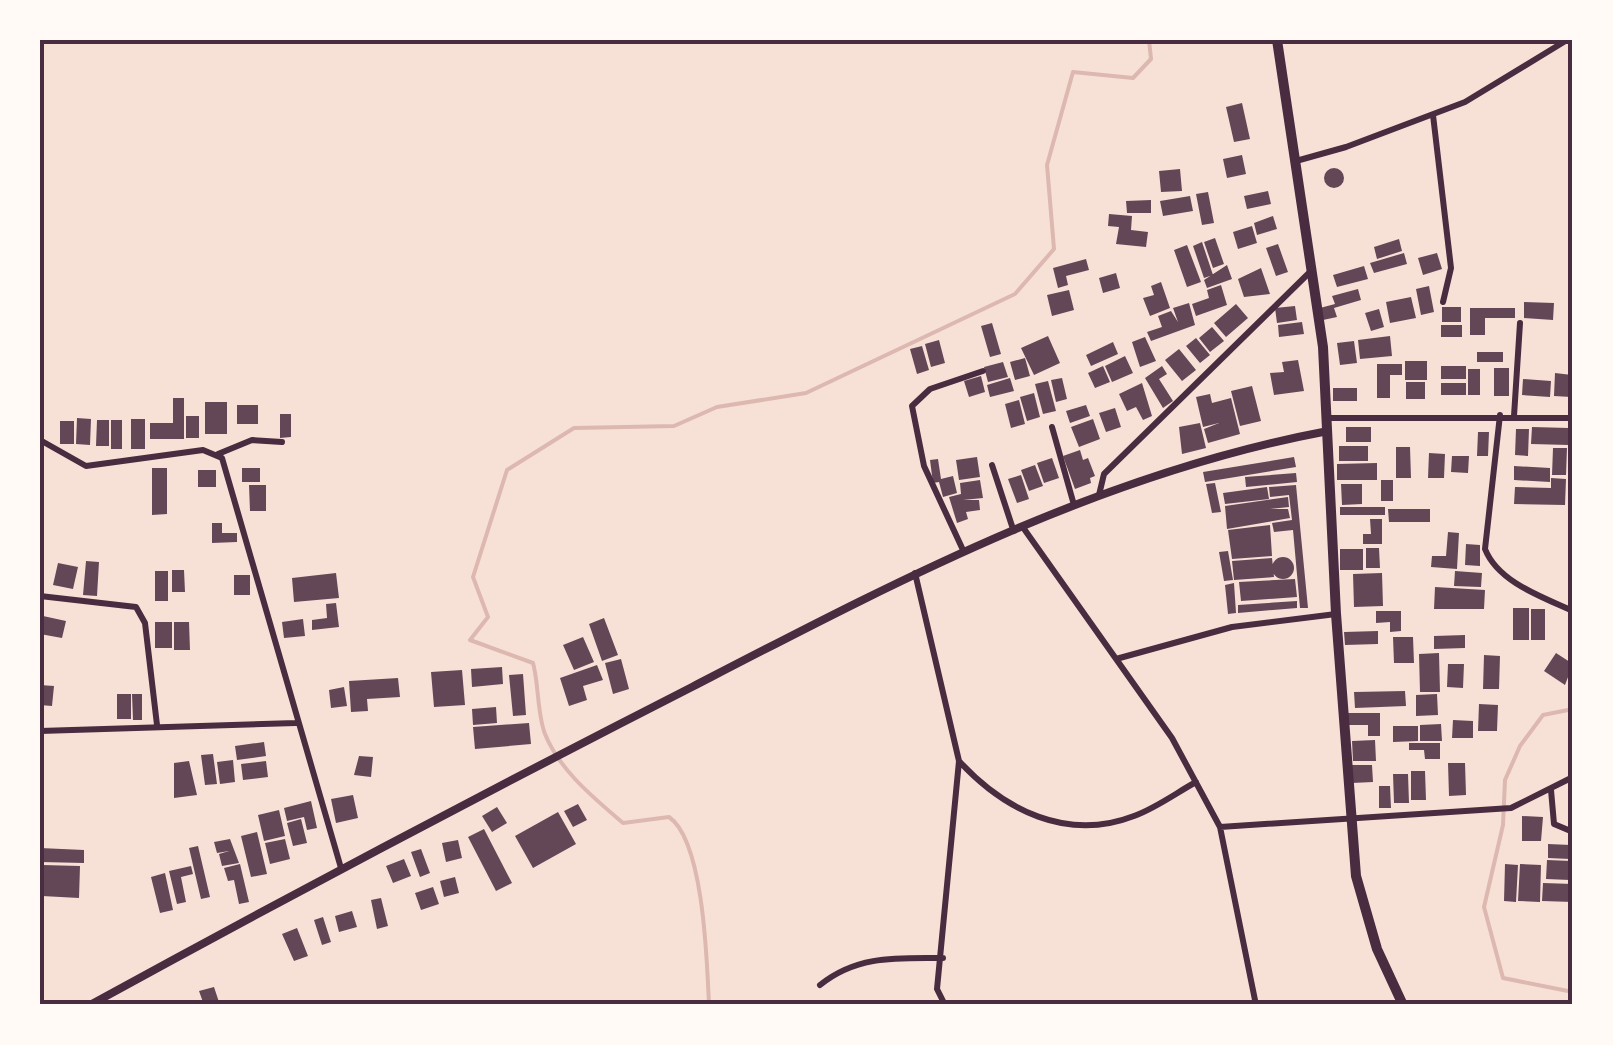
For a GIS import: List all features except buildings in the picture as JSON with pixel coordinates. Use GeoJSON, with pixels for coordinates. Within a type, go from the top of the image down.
{"type":"FeatureCollection","features":[{"type":"Feature","properties":{"kind":"main road"},"geometry":{"type":"LineString","coordinates":[[1277,40],[1314,268],[1328,418],[1350,820],[1362,906],[1403,1005]]}},
{"type":"Feature","properties":{"kind":"street"},"geometry":{"type":"LineString","coordinates":[[1296,161],[1464,102],[1567,40]]}},
{"type":"Feature","properties":{"kind":"street"},"geometry":{"type":"LineString","coordinates":[[1433,115],[1452,268],[1443,302]]}},
{"type":"Feature","properties":{"kind":"street"},"geometry":{"type":"LineString","coordinates":[[1099,495],[1104,474],[1314,268]]}},
{"type":"Feature","properties":{"kind":"street"},"geometry":{"type":"LineString","coordinates":[[1514,416],[1520,323]]}},
{"type":"Feature","properties":{"kind":"street"},"geometry":{"type":"LineString","coordinates":[[963,550],[924,466],[912,406],[930,389],[983,371]]}},
{"type":"Feature","properties":{"kind":"street"},"geometry":{"type":"LineString","coordinates":[[1500,415],[1485,549],[1496,568],[1509,578],[1573,611]]}},
{"type":"Feature","properties":{"kind":"street"},"geometry":{"type":"LineString","coordinates":[[1328,418],[1573,418]]}},
{"type":"Feature","properties":{"kind":"street"},"geometry":{"type":"LineString","coordinates":[[1052,428],[1074,505]]}},
{"type":"Feature","properties":{"kind":"street"},"geometry":{"type":"LineString","coordinates":[[90,1005],[342,868],[914,572],[1099,495],[1250,446],[1328,431]]}},
{"type":"Feature","properties":{"kind":"street"},"geometry":{"type":"LineString","coordinates":[[40,440],[86,466],[203,450],[218,454],[226,462],[296,723],[342,868]]}},
{"type":"Feature","properties":{"kind":"street"},"geometry":{"type":"LineString","coordinates":[[218,454],[252,440],[282,442]]}},
{"type":"Feature","properties":{"kind":"street"},"geometry":{"type":"LineString","coordinates":[[992,465],[1018,527],[1116,659],[1220,826],[1256,1005]]}},
{"type":"Feature","properties":{"kind":"street"},"geometry":{"type":"LineString","coordinates":[[914,572],[959,761],[937,989],[945,1005]]}},
{"type":"Feature","properties":{"kind":"street"},"geometry":{"type":"LineString","coordinates":[[40,596],[136,607],[145,623],[157,726]]}},
{"type":"Feature","properties":{"kind":"street"},"geometry":{"type":"LineString","coordinates":[[1116,659],[1232,627],[1336,614]]}},
{"type":"Feature","properties":{"kind":"street"},"geometry":{"type":"LineString","coordinates":[[40,731],[296,723]]}},
{"type":"Feature","properties":{"kind":"street"},"geometry":{"type":"LineString","coordinates":[[959,761],[987,792],[1016,811],[1082,824],[1108,824],[1138,815],[1196,782]]}},
{"type":"Feature","properties":{"kind":"street"},"geometry":{"type":"LineString","coordinates":[[1220,826],[1511,808],[1573,776]]}},
{"type":"Feature","properties":{"kind":"street"},"geometry":{"type":"LineString","coordinates":[[1551,790],[1554,824],[1573,832]]}},
{"type":"Feature","properties":{"kind":"street"},"geometry":{"type":"LineString","coordinates":[[820,985],[834,973],[874,959],[943,958]]}},
{"type":"Feature","properties":{"kind":"waterway"},"geometry":{"type":"LineString","coordinates":[[709,1005],[697,876],[681,830],[669,817],[623,823],[601,804],[551,747],[541,717],[533,663],[470,640],[488,617],[473,577],[507,470],[574,428],[674,426],[717,407],[806,393],[1015,294],[1054,249],[1047,165],[1073,72],[1133,78],[1151,59],[1149,40]]}},
{"type":"Feature","properties":{"kind":"waterway"},"geometry":{"type":"LineString","coordinates":[[1573,709],[1543,715],[1520,746],[1505,780],[1503,825],[1484,907],[1503,978],[1573,992]]}}]}
